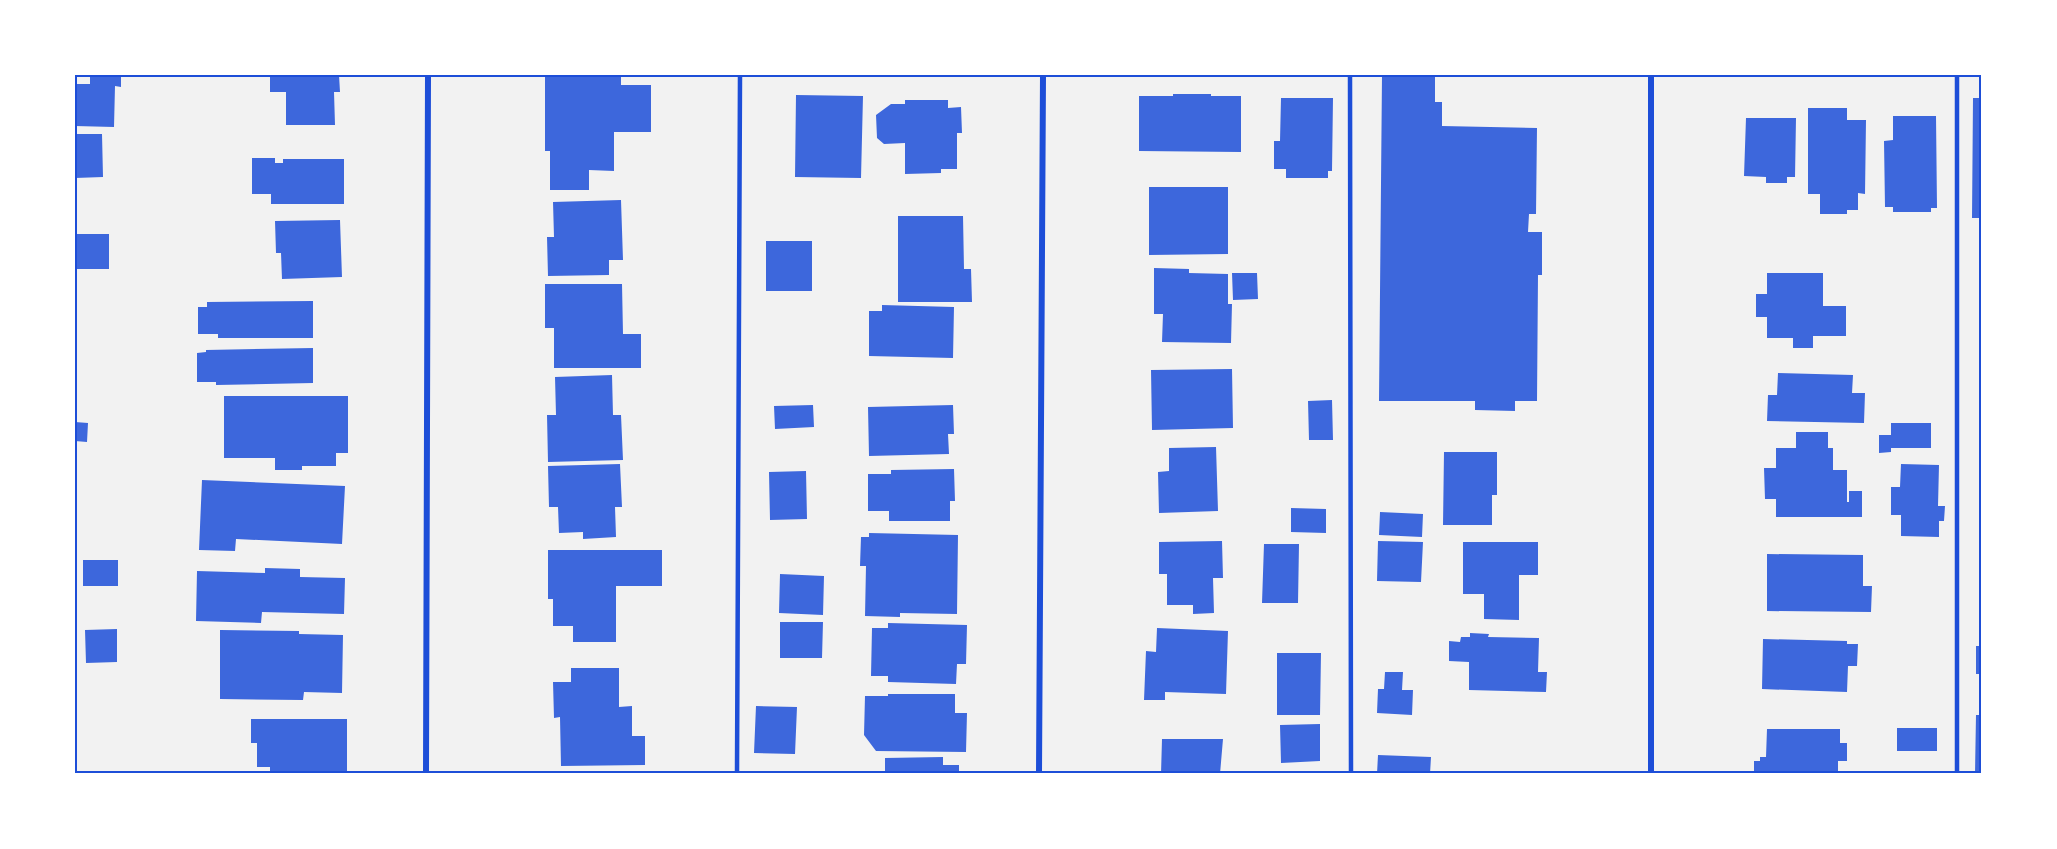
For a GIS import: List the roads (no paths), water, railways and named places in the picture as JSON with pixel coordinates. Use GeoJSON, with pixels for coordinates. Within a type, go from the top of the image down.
{"type":"FeatureCollection","features":[{"type":"Feature","properties":{"kind":"street"},"geometry":{"type":"LineString","coordinates":[[426,774],[428,75]]}},
{"type":"Feature","properties":{"kind":"street"},"geometry":{"type":"LineString","coordinates":[[1039,774],[1043,75]]}},
{"type":"Feature","properties":{"kind":"street"},"geometry":{"type":"LineString","coordinates":[[1651,75],[1651,774]]}},
{"type":"Feature","properties":{"kind":"lane"},"geometry":{"type":"LineString","coordinates":[[737,774],[740,75]]}},
{"type":"Feature","properties":{"kind":"lane"},"geometry":{"type":"LineString","coordinates":[[1350,75],[1351,774]]}},
{"type":"Feature","properties":{"kind":"lane"},"geometry":{"type":"LineString","coordinates":[[1957,75],[1957,774]]}}]}
